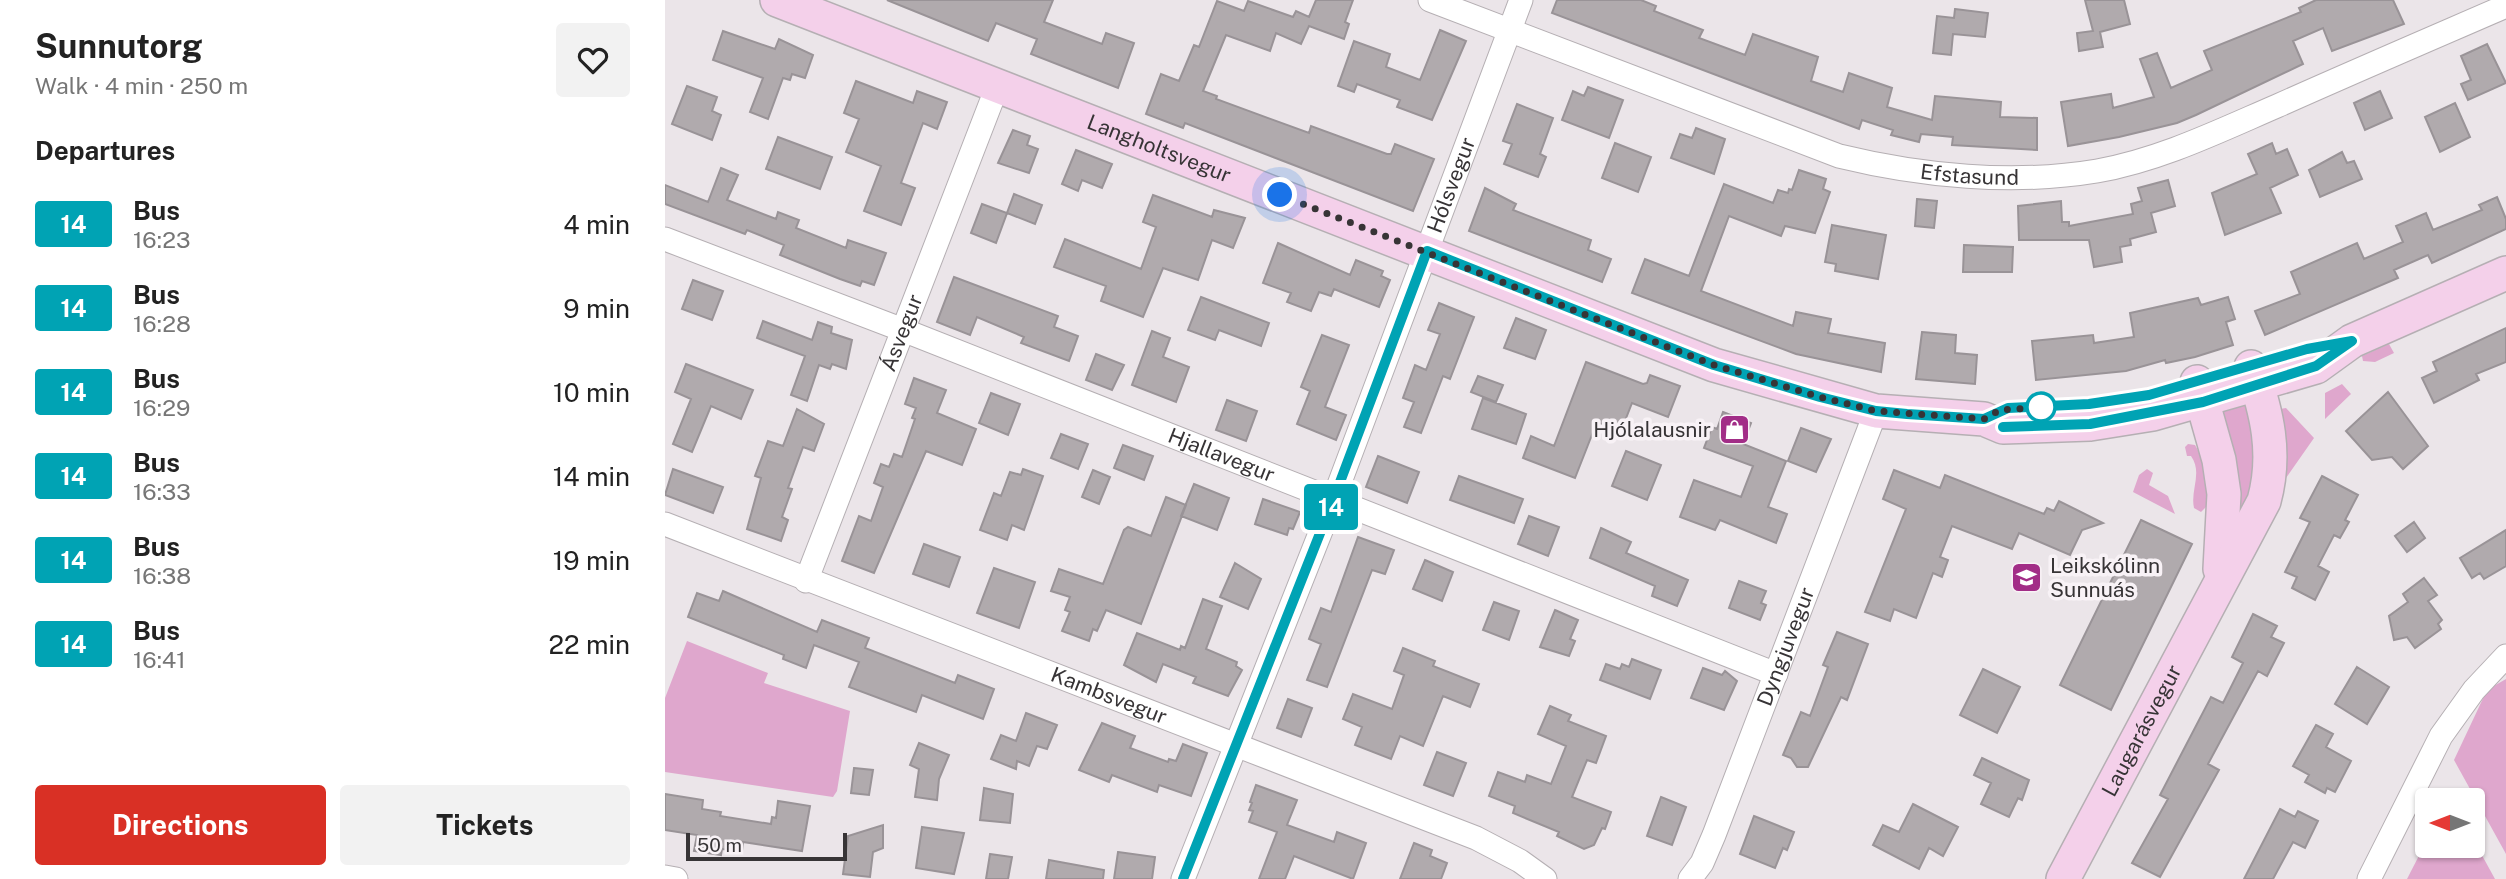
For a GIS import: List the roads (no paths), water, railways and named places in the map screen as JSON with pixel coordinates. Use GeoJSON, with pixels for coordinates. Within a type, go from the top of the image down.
{"type":"FeatureCollection","features":[{"type":"Feature","properties":{"kind":"street","name":"Langholtsvegur"},"geometry":{"type":"LineString","coordinates":[[777,0],[1714,365],[1876,411],[1984,419],[2000,410],[2025,417],[2089,414],[2151,405],[2254,376],[2316,366],[2352,341],[2506,273]]}},
{"type":"Feature","properties":{"kind":"street","name":"Efstasund"},"geometry":{"type":"LineString","coordinates":[[1430,0],[1839,156],[1878,166],[1940,173],[2050,177],[2099,171],[2182,147],[2506,6]]}},
{"type":"Feature","properties":{"kind":"street","name":"Hólsvegur"},"geometry":{"type":"LineString","coordinates":[[1183,879],[1334,498],[1521,0]]}},
{"type":"Feature","properties":{"kind":"street","name":"Ásvegur"},"geometry":{"type":"LineString","coordinates":[[806,581],[997,87]]}},
{"type":"Feature","properties":{"kind":"street","name":"Hjallavegur"},"geometry":{"type":"LineString","coordinates":[[665,239],[1334,498],[1776,674]]}},
{"type":"Feature","properties":{"kind":"street","name":"Laugarásvegur"},"geometry":{"type":"LineString","coordinates":[[2063,879],[2264,500],[2270,478],[2270,431],[2254,376]]}},
{"type":"Feature","properties":{"kind":"street","name":"Laugarásvegur"},"geometry":{"type":"LineString","coordinates":[[2200,392],[2219,460],[2224,494],[2219,582]]}},
{"type":"Feature","properties":{"kind":"street","name":"Dyngjuvegur"},"geometry":{"type":"LineString","coordinates":[[1690,879],[1702,863],[1714,835],[1876,411]]}},
{"type":"Feature","properties":{"kind":"street","name":"Kambsvegur"},"geometry":{"type":"LineString","coordinates":[[665,524],[806,581],[1476,838],[1520,860],[1545,879]]}},
{"type":"Feature","properties":{"kind":"street"},"geometry":{"type":"LineString","coordinates":[[2369,879],[2441,736],[2474,690],[2506,656]]}},
{"type":"Feature","properties":{"kind":"street"},"geometry":{"type":"LineString","coordinates":[[665,877],[676,879]]}},
{"type":"Feature","properties":{"kind":"place","name":"Hjólalausnir"},"geometry":{"type":"Point","coordinates":[1734,430]}},
{"type":"Feature","properties":{"kind":"place","name":"Leikskólinn Sunnuás"},"geometry":{"type":"Point","coordinates":[2027,578]}}]}
